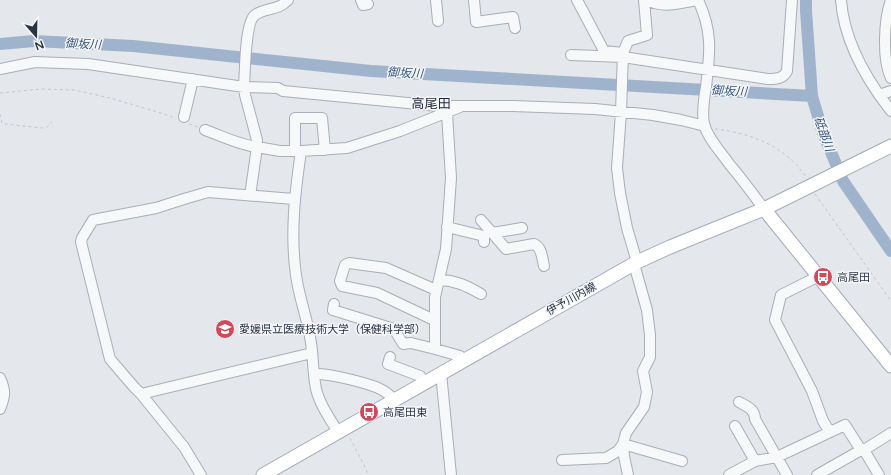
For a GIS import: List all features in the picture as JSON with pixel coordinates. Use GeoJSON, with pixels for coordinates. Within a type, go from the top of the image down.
{"type":"FeatureCollection","features":[{"type":"Feature","properties":{"kind":"main road","name":"伊予川内線"},"geometry":{"type":"LineString","coordinates":[[263,475],[635,263],[670,246],[764,209],[891,146]]}},
{"type":"Feature","properties":{"kind":"main road"},"geometry":{"type":"LineString","coordinates":[[764,209],[891,366]]}},
{"type":"Feature","properties":{"kind":"street"},"geometry":{"type":"LineString","coordinates":[[250,196],[257,140],[245,95],[244,85],[247,34],[251,20],[254,16],[284,5],[288,0]]}},
{"type":"Feature","properties":{"kind":"street"},"geometry":{"type":"LineString","coordinates":[[436,0],[438,21]]}},
{"type":"Feature","properties":{"kind":"street"},"geometry":{"type":"LineString","coordinates":[[474,0],[476,22],[513,17],[515,28]]}},
{"type":"Feature","properties":{"kind":"street"},"geometry":{"type":"LineString","coordinates":[[577,0],[604,50],[623,57]]}},
{"type":"Feature","properties":{"kind":"street"},"geometry":{"type":"LineString","coordinates":[[628,475],[623,444],[626,433],[644,407],[647,392],[643,371],[650,356],[650,335],[647,310],[620,193],[617,168],[623,57],[628,41],[647,35],[645,0],[656,5],[668,5],[698,0],[708,26],[709,54],[704,98],[705,124],[713,142],[764,209]]}},
{"type":"Feature","properties":{"kind":"street"},"geometry":{"type":"LineString","coordinates":[[571,55],[623,57],[708,71],[768,79],[778,78],[784,76],[787,71],[792,0]]}},
{"type":"Feature","properties":{"kind":"street"},"geometry":{"type":"LineString","coordinates":[[841,0],[848,35],[855,54],[863,70],[891,111]]}},
{"type":"Feature","properties":{"kind":"street"},"geometry":{"type":"LineString","coordinates":[[891,0],[886,17],[885,47],[886,61],[891,78]]}},
{"type":"Feature","properties":{"kind":"street"},"geometry":{"type":"LineString","coordinates":[[0,69],[36,62],[88,64],[193,79],[278,88],[283,91],[439,106],[513,106],[621,109],[705,124]]}},
{"type":"Feature","properties":{"kind":"street"},"geometry":{"type":"LineString","coordinates":[[181,119],[193,79]]}},
{"type":"Feature","properties":{"kind":"street"},"geometry":{"type":"LineString","coordinates":[[879,95],[891,91]]}},
{"type":"Feature","properties":{"kind":"street"},"geometry":{"type":"LineString","coordinates":[[205,130],[240,144],[274,150],[298,151],[347,148],[400,131],[463,106]]}},
{"type":"Feature","properties":{"kind":"street"},"geometry":{"type":"LineString","coordinates":[[435,349],[435,297],[446,249],[451,178],[447,113]]}},
{"type":"Feature","properties":{"kind":"street"},"geometry":{"type":"LineString","coordinates":[[325,150],[322,118],[295,118],[298,151],[294,199],[293,249],[296,276],[312,344],[316,387],[321,403],[341,430]]}},
{"type":"Feature","properties":{"kind":"street"},"geometry":{"type":"LineString","coordinates":[[201,475],[184,448],[141,394],[110,359],[81,242],[82,238],[93,220],[156,208],[208,192],[294,199]]}},
{"type":"Feature","properties":{"kind":"street"},"geometry":{"type":"LineString","coordinates":[[481,220],[487,235],[506,249],[534,244],[538,246],[544,266]]}},
{"type":"Feature","properties":{"kind":"street"},"geometry":{"type":"LineString","coordinates":[[447,227],[487,235],[522,228]]}},
{"type":"Feature","properties":{"kind":"street"},"geometry":{"type":"LineString","coordinates":[[434,320],[377,293],[342,286],[340,281],[345,265],[349,263],[386,268],[437,285],[449,280],[459,282],[481,294]]}},
{"type":"Feature","properties":{"kind":"street"},"geometry":{"type":"LineString","coordinates":[[819,276],[781,294],[775,320],[812,391],[823,421],[830,432]]}},
{"type":"Feature","properties":{"kind":"street"},"geometry":{"type":"LineString","coordinates":[[334,304],[333,310],[394,329],[403,344],[411,343],[460,356],[463,361]]}},
{"type":"Feature","properties":{"kind":"street"},"geometry":{"type":"LineString","coordinates":[[141,394],[312,353]]}},
{"type":"Feature","properties":{"kind":"street"},"geometry":{"type":"LineString","coordinates":[[390,357],[388,364],[420,376],[424,383]]}},
{"type":"Feature","properties":{"kind":"street"},"geometry":{"type":"LineString","coordinates":[[441,373],[451,475]]}},
{"type":"Feature","properties":{"kind":"street"},"geometry":{"type":"LineString","coordinates":[[314,374],[324,374],[377,387],[390,395],[394,400]]}},
{"type":"Feature","properties":{"kind":"street"},"geometry":{"type":"LineString","coordinates":[[0,378],[4,386],[5,395],[0,409]]}},
{"type":"Feature","properties":{"kind":"street"},"geometry":{"type":"LineString","coordinates":[[739,402],[751,409],[755,415],[755,419],[787,475]]}},
{"type":"Feature","properties":{"kind":"street"},"geometry":{"type":"LineString","coordinates":[[729,475],[755,461],[777,458],[845,425],[879,475]]}},
{"type":"Feature","properties":{"kind":"street"},"geometry":{"type":"LineString","coordinates":[[734,426],[755,461]]}},
{"type":"Feature","properties":{"kind":"street"},"geometry":{"type":"LineString","coordinates":[[817,475],[832,471],[862,450],[891,434]]}},
{"type":"Feature","properties":{"kind":"street"},"geometry":{"type":"LineString","coordinates":[[562,460],[606,458],[618,451],[623,444]]}},
{"type":"Feature","properties":{"kind":"street"},"geometry":{"type":"LineString","coordinates":[[623,444],[682,461]]}},
{"type":"Feature","properties":{"kind":"path"},"geometry":{"type":"LineString","coordinates":[[0,93],[41,89],[74,90],[110,98],[181,119],[205,130]]}},
{"type":"Feature","properties":{"kind":"path"},"geometry":{"type":"LineString","coordinates":[[0,114],[2,122],[5,124],[42,128],[47,127],[52,122]]}},
{"type":"Feature","properties":{"kind":"path"},"geometry":{"type":"LineString","coordinates":[[705,124],[760,140],[780,150],[795,164],[812,184],[816,197],[891,301]]}},
{"type":"Feature","properties":{"kind":"path"},"geometry":{"type":"LineString","coordinates":[[341,430],[366,469],[368,475]]}},
{"type":"Feature","properties":{"kind":"waterway","name":"砥部川"},"geometry":{"type":"LineString","coordinates":[[806,0],[812,96],[823,133],[843,181],[891,251]]}},
{"type":"Feature","properties":{"kind":"waterway","name":"御坂川"},"geometry":{"type":"LineString","coordinates":[[0,44],[34,41],[133,46],[371,71],[812,96]]}},
{"type":"Feature","properties":{"kind":"place","name":"高尾田"},"geometry":{"type":"Point","coordinates":[823,277]}},
{"type":"Feature","properties":{"kind":"place","name":"愛媛県立医療技術大学（保健科学部）"},"geometry":{"type":"Point","coordinates":[225,329]}},
{"type":"Feature","properties":{"kind":"place","name":"高尾田東"},"geometry":{"type":"Point","coordinates":[369,412]}},
{"type":"Feature","properties":{"kind":"district","name":"高尾田"},"geometry":{"type":"Point","coordinates":[431,104]}}]}
